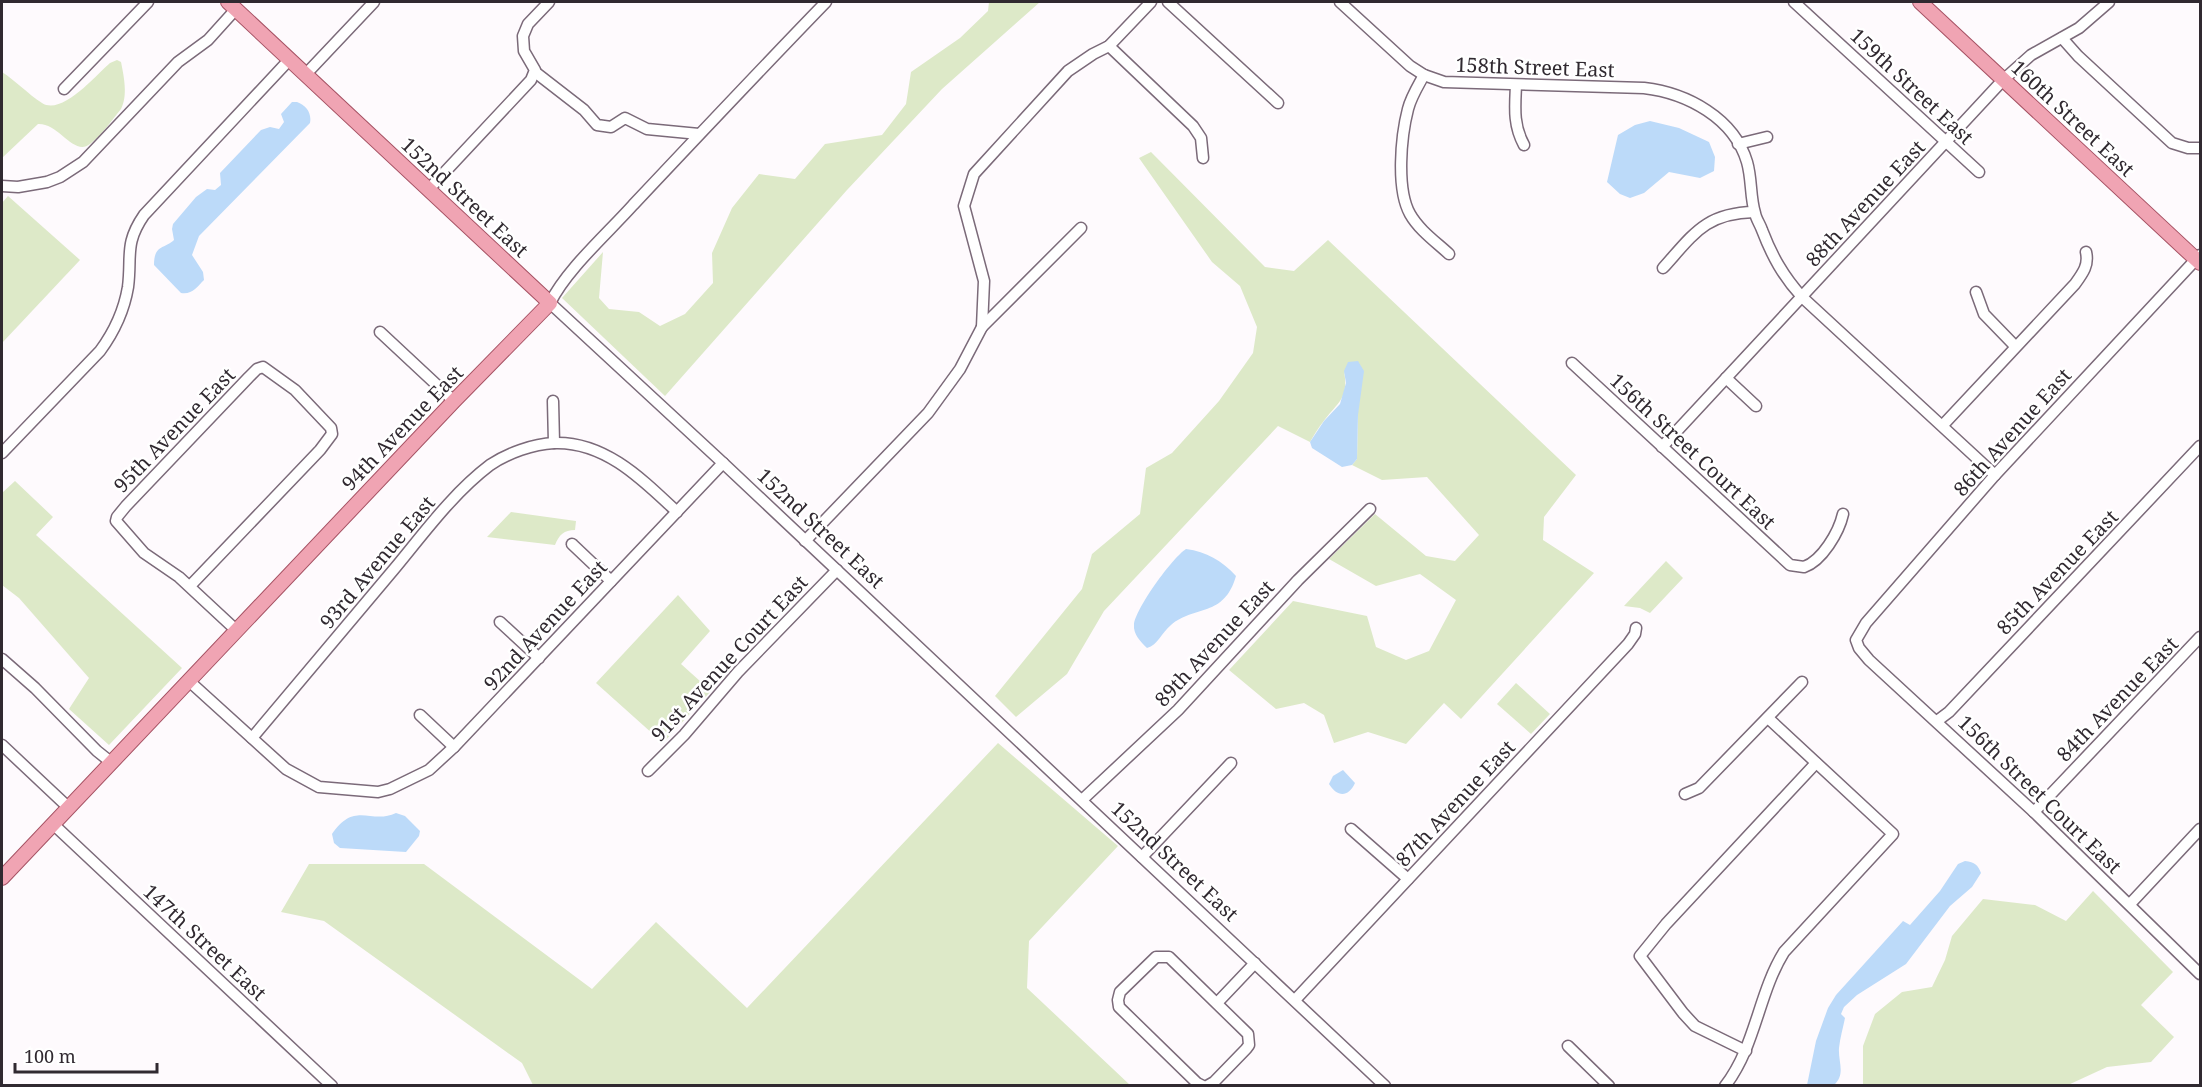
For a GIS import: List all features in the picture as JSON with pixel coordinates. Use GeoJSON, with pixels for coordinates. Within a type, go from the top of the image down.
{"type":"FeatureCollection","features":[{"type":"Feature","properties":{"kind":"main road","name":"160th Street East"},"geometry":{"type":"LineString","coordinates":[[1920,2],[2199,259]]}},
{"type":"Feature","properties":{"kind":"main road","name":"152nd Street East"},"geometry":{"type":"LineString","coordinates":[[232,5],[550,303]]}},
{"type":"Feature","properties":{"kind":"main road","name":"94th Avenue East"},"geometry":{"type":"LineString","coordinates":[[2,878],[454,401],[550,303]]}},
{"type":"Feature","properties":{"kind":"street"},"geometry":{"type":"LineString","coordinates":[[64,89],[148,2]]}},
{"type":"Feature","properties":{"kind":"street"},"geometry":{"type":"LineString","coordinates":[[306,74],[374,2]]}},
{"type":"Feature","properties":{"kind":"street"},"geometry":{"type":"LineString","coordinates":[[549,2],[528,24],[523,36],[524,51],[535,72],[584,110],[597,125],[611,127],[625,118],[647,129],[699,134]]}},
{"type":"Feature","properties":{"kind":"street","name":"94th Avenue East"},"geometry":{"type":"LineString","coordinates":[[550,303],[561,284],[699,134],[826,2]]}},
{"type":"Feature","properties":{"kind":"street"},"geometry":{"type":"LineString","coordinates":[[982,327],[984,281],[964,206],[974,174],[1068,71],[1109,46],[1150,2]]}},
{"type":"Feature","properties":{"kind":"street"},"geometry":{"type":"LineString","coordinates":[[1168,2],[1278,103]]}},
{"type":"Feature","properties":{"kind":"street","name":"158th Street East"},"geometry":{"type":"LineString","coordinates":[[1340,2],[1410,66],[1424,75],[1444,82],[1659,90],[1681,97],[1710,113],[1728,130],[1747,162],[1754,212],[1775,261],[1785,278],[1802,297],[1995,475]]}},
{"type":"Feature","properties":{"kind":"street","name":"159th Street East"},"geometry":{"type":"LineString","coordinates":[[1794,2],[1979,172]]}},
{"type":"Feature","properties":{"kind":"street","name":"88th Avenue East"},"geometry":{"type":"LineString","coordinates":[[1662,447],[2003,80],[2031,55],[2079,28],[2104,3]]}},
{"type":"Feature","properties":{"kind":"street"},"geometry":{"type":"LineString","coordinates":[[2,186],[18,187],[47,182],[60,177],[83,162],[178,62],[208,40],[232,5]]}},
{"type":"Feature","properties":{"kind":"street"},"geometry":{"type":"LineString","coordinates":[[2062,38],[2078,56],[2172,143],[2188,148],[2200,148]]}},
{"type":"Feature","properties":{"kind":"street"},"geometry":{"type":"LineString","coordinates":[[1109,46],[1192,126],[1201,138],[1203,158]]}},
{"type":"Feature","properties":{"kind":"street"},"geometry":{"type":"LineString","coordinates":[[2,453],[99,351],[113,332],[127,289],[130,246],[136,228],[144,215],[290,59]]}},
{"type":"Feature","properties":{"kind":"street"},"geometry":{"type":"LineString","coordinates":[[429,189],[531,80],[535,72]]}},
{"type":"Feature","properties":{"kind":"street"},"geometry":{"type":"LineString","coordinates":[[1424,75],[1408,109],[1401,183],[1410,215],[1449,254]]}},
{"type":"Feature","properties":{"kind":"street"},"geometry":{"type":"LineString","coordinates":[[1516,85],[1514,117],[1518,134],[1524,144]]}},
{"type":"Feature","properties":{"kind":"street"},"geometry":{"type":"LineString","coordinates":[[1738,144],[1767,137]]}},
{"type":"Feature","properties":{"kind":"street"},"geometry":{"type":"LineString","coordinates":[[1663,268],[1704,224],[1745,212],[1754,212]]}},
{"type":"Feature","properties":{"kind":"street"},"geometry":{"type":"LineString","coordinates":[[806,541],[928,413],[960,369],[982,327],[1081,228]]}},
{"type":"Feature","properties":{"kind":"street"},"geometry":{"type":"LineString","coordinates":[[1943,425],[2085,271],[2088,259],[2086,252]]}},
{"type":"Feature","properties":{"kind":"street","name":"86th Avenue East"},"geometry":{"type":"LineString","coordinates":[[1856,640],[1866,623],[1995,475],[2199,259]]}},
{"type":"Feature","properties":{"kind":"street"},"geometry":{"type":"LineString","coordinates":[[1976,292],[1984,314],[2015,346]]}},
{"type":"Feature","properties":{"kind":"street","name":"152nd Street East"},"geometry":{"type":"LineString","coordinates":[[550,303],[1385,1086]]}},
{"type":"Feature","properties":{"kind":"street"},"geometry":{"type":"LineString","coordinates":[[380,333],[454,401]]}},
{"type":"Feature","properties":{"kind":"street","name":"156th Street Court East"},"geometry":{"type":"LineString","coordinates":[[1572,363],[1790,565],[1804,567],[1818,557],[1835,536],[1843,514]]}},
{"type":"Feature","properties":{"kind":"street","name":"95th Avenue East"},"geometry":{"type":"LineString","coordinates":[[263,367],[295,390],[331,428],[332,434],[320,450],[190,586],[144,553],[116,521],[117,517],[232,394],[257,369],[263,367]]}},
{"type":"Feature","properties":{"kind":"street"},"geometry":{"type":"LineString","coordinates":[[1726,378],[1756,406]]}},
{"type":"Feature","properties":{"kind":"street"},"geometry":{"type":"LineString","coordinates":[[553,401],[554,443],[582,447],[620,463],[640,477],[677,512]]}},
{"type":"Feature","properties":{"kind":"street","name":"93rd Avenue East"},"geometry":{"type":"LineString","coordinates":[[252,738],[452,500],[491,465],[520,450],[554,443]]}},
{"type":"Feature","properties":{"kind":"street","name":"85th Avenue East"},"geometry":{"type":"LineString","coordinates":[[1937,721],[1957,703],[2200,446]]}},
{"type":"Feature","properties":{"kind":"street","name":"92nd Avenue East"},"geometry":{"type":"LineString","coordinates":[[252,738],[286,769],[319,787],[378,792],[390,789],[429,770],[454,747],[723,463]]}},
{"type":"Feature","properties":{"kind":"street","name":"89th Avenue East"},"geometry":{"type":"LineString","coordinates":[[1082,800],[1178,710],[1290,588],[1370,509]]}},
{"type":"Feature","properties":{"kind":"street"},"geometry":{"type":"LineString","coordinates":[[572,544],[611,581]]}},
{"type":"Feature","properties":{"kind":"street","name":"91st Avenue Court East"},"geometry":{"type":"LineString","coordinates":[[648,771],[684,735],[738,672],[837,570]]}},
{"type":"Feature","properties":{"kind":"street"},"geometry":{"type":"LineString","coordinates":[[190,586],[236,630]]}},
{"type":"Feature","properties":{"kind":"street"},"geometry":{"type":"LineString","coordinates":[[500,622],[539,658]]}},
{"type":"Feature","properties":{"kind":"street","name":"87th Avenue East"},"geometry":{"type":"LineString","coordinates":[[1295,1000],[1628,644],[1636,628]]}},
{"type":"Feature","properties":{"kind":"street","name":"84th Avenue East"},"geometry":{"type":"LineString","coordinates":[[2034,812],[2200,637]]}},
{"type":"Feature","properties":{"kind":"street","name":"156th Street Court East"},"geometry":{"type":"LineString","coordinates":[[1856,640],[1859,648],[1869,660],[2034,812],[2200,974]]}},
{"type":"Feature","properties":{"kind":"street"},"geometry":{"type":"LineString","coordinates":[[2,658],[112,763]]}},
{"type":"Feature","properties":{"kind":"street"},"geometry":{"type":"LineString","coordinates":[[189,681],[252,738]]}},
{"type":"Feature","properties":{"kind":"street"},"geometry":{"type":"LineString","coordinates":[[1685,794],[1699,788],[1802,682]]}},
{"type":"Feature","properties":{"kind":"street"},"geometry":{"type":"LineString","coordinates":[[420,716],[454,747]]}},
{"type":"Feature","properties":{"kind":"street"},"geometry":{"type":"LineString","coordinates":[[1725,1086],[1746,1051],[1763,997],[1775,967],[1784,952],[1893,834],[1768,718]]}},
{"type":"Feature","properties":{"kind":"street"},"geometry":{"type":"LineString","coordinates":[[2,745],[69,808]]}},
{"type":"Feature","properties":{"kind":"street"},"geometry":{"type":"LineString","coordinates":[[1142,857],[1231,763]]}},
{"type":"Feature","properties":{"kind":"street"},"geometry":{"type":"LineString","coordinates":[[1746,1051],[1695,1026],[1640,956],[1666,924],[1816,763]]}},
{"type":"Feature","properties":{"kind":"street","name":"147th Street East"},"geometry":{"type":"LineString","coordinates":[[53,824],[332,1086]]}},
{"type":"Feature","properties":{"kind":"street"},"geometry":{"type":"LineString","coordinates":[[1351,829],[1408,879]]}},
{"type":"Feature","properties":{"kind":"street"},"geometry":{"type":"LineString","coordinates":[[2130,904],[2200,829]]}},
{"type":"Feature","properties":{"kind":"street"},"geometry":{"type":"LineString","coordinates":[[1168,957],[1246,1031],[1249,1038],[1249,1045],[1214,1082],[1205,1086],[1197,1083],[1121,1010],[1118,1003],[1118,996],[1152,958],[1168,957]]}},
{"type":"Feature","properties":{"kind":"street"},"geometry":{"type":"LineString","coordinates":[[1217,1003],[1255,963]]}},
{"type":"Feature","properties":{"kind":"street"},"geometry":{"type":"LineString","coordinates":[[1568,1047],[1609,1086]]}},
{"type":"Feature","properties":{"kind":"green space"},"geometry":{"type":"Polygon","coordinates":[[[989,2],[1040,2],[942,89],[847,190],[665,396],[562,298],[603,252],[599,298],[609,309],[639,312],[660,326],[685,314],[713,283],[712,253],[732,208],[759,174],[795,179],[825,144],[882,135],[906,104],[911,72],[960,38],[988,11],[989,2]]]}},
{"type":"Feature","properties":{"kind":"green space"},"geometry":{"type":"Polygon","coordinates":[[[117,60],[121,62],[124,80],[123,104],[103,132],[90,144],[84,147],[78,146],[46,125],[38,124],[2,158],[2,72],[42,103],[50,106],[69,99],[110,63],[117,60]]]}},
{"type":"Feature","properties":{"kind":"green space"},"geometry":{"type":"Polygon","coordinates":[[[1151,152],[1265,267],[1294,271],[1328,240],[1576,475],[1544,517],[1543,540],[1594,573],[1461,719],[1444,703],[1406,744],[1368,732],[1334,743],[1324,715],[1304,703],[1276,709],[1229,670],[1293,601],[1367,616],[1376,647],[1406,660],[1429,651],[1456,600],[1420,574],[1376,586],[1329,559],[1375,514],[1426,556],[1455,561],[1479,535],[1427,477],[1382,480],[1352,465],[1357,459],[1358,415],[1344,371],[1344,394],[1310,442],[1278,426],[1104,611],[1067,674],[1016,717],[995,696],[1082,589],[1092,554],[1140,514],[1146,468],[1172,453],[1219,401],[1253,353],[1257,327],[1240,286],[1212,262],[1139,158],[1151,152]]]}},
{"type":"Feature","properties":{"kind":"green space"},"geometry":{"type":"Polygon","coordinates":[[[8,196],[80,260],[2,343],[2,203],[8,196]]]}},
{"type":"Feature","properties":{"kind":"green space"},"geometry":{"type":"Polygon","coordinates":[[[15,481],[53,517],[36,535],[182,668],[109,745],[69,709],[89,678],[19,598],[2,585],[2,493],[15,481]]]}},
{"type":"Feature","properties":{"kind":"green space"},"geometry":{"type":"Polygon","coordinates":[[[511,512],[576,521],[575,530],[562,534],[555,545],[487,537],[511,512]]]}},
{"type":"Feature","properties":{"kind":"green space"},"geometry":{"type":"Polygon","coordinates":[[[1666,561],[1683,578],[1650,613],[1640,608],[1624,606],[1666,561]]]}},
{"type":"Feature","properties":{"kind":"green space"},"geometry":{"type":"Polygon","coordinates":[[[678,595],[710,631],[681,664],[711,691],[663,743],[596,683],[678,595]]]}},
{"type":"Feature","properties":{"kind":"green space"},"geometry":{"type":"Polygon","coordinates":[[[1516,683],[1550,714],[1531,734],[1497,704],[1516,683]]]}},
{"type":"Feature","properties":{"kind":"green space"},"geometry":{"type":"Polygon","coordinates":[[[998,743],[1118,846],[1029,941],[1027,988],[1130,1085],[533,1085],[522,1063],[324,921],[281,912],[309,864],[424,864],[592,989],[656,922],[747,1008],[998,743]]]}},
{"type":"Feature","properties":{"kind":"green space"},"geometry":{"type":"Polygon","coordinates":[[[2093,891],[2173,972],[2141,1005],[2174,1037],[2151,1062],[2107,1067],[2068,1085],[1863,1085],[1863,1046],[1875,1014],[1902,992],[1932,987],[1945,960],[1952,936],[1983,899],[2035,905],[2066,921],[2093,891]]]}},
{"type":"Feature","properties":{"kind":"water"},"geometry":{"type":"Polygon","coordinates":[[[292,102],[306,107],[310,123],[199,236],[192,255],[203,272],[204,280],[191,292],[181,293],[154,265],[154,258],[158,250],[174,240],[173,224],[196,197],[207,189],[215,190],[221,185],[220,173],[261,130],[270,127],[279,129],[284,122],[281,114],[292,102]]]}},
{"type":"Feature","properties":{"kind":"water"},"geometry":{"type":"Polygon","coordinates":[[[1650,121],[1679,128],[1709,142],[1715,157],[1714,171],[1700,178],[1669,172],[1644,193],[1630,198],[1620,194],[1607,182],[1618,135],[1635,125],[1650,121]]]}},
{"type":"Feature","properties":{"kind":"water"},"geometry":{"type":"Polygon","coordinates":[[[1358,361],[1364,371],[1358,415],[1357,459],[1352,465],[1342,467],[1312,448],[1310,442],[1324,421],[1340,404],[1346,383],[1344,371],[1348,362],[1358,361]]]}},
{"type":"Feature","properties":{"kind":"water"},"geometry":{"type":"Polygon","coordinates":[[[1186,549],[1201,552],[1225,565],[1236,576],[1231,589],[1216,605],[1180,619],[1147,648],[1135,632],[1136,617],[1156,584],[1186,549]]]}},
{"type":"Feature","properties":{"kind":"water"},"geometry":{"type":"Polygon","coordinates":[[[1343,770],[1355,783],[1349,791],[1342,794],[1335,791],[1329,784],[1333,776],[1343,770]]]}},
{"type":"Feature","properties":{"kind":"water"},"geometry":{"type":"Polygon","coordinates":[[[396,813],[405,816],[420,831],[419,836],[406,852],[340,848],[334,843],[332,834],[348,818],[363,815],[379,817],[396,813]]]}},
{"type":"Feature","properties":{"kind":"water"},"geometry":{"type":"Polygon","coordinates":[[[1965,861],[1976,864],[1981,873],[1972,887],[1950,906],[1906,964],[1857,995],[1844,1007],[1841,1014],[1845,1018],[1839,1048],[1841,1072],[1838,1081],[1834,1085],[1807,1085],[1816,1041],[1828,1008],[1836,995],[1903,921],[1910,925],[1940,891],[1958,864],[1965,861]]]}}]}
